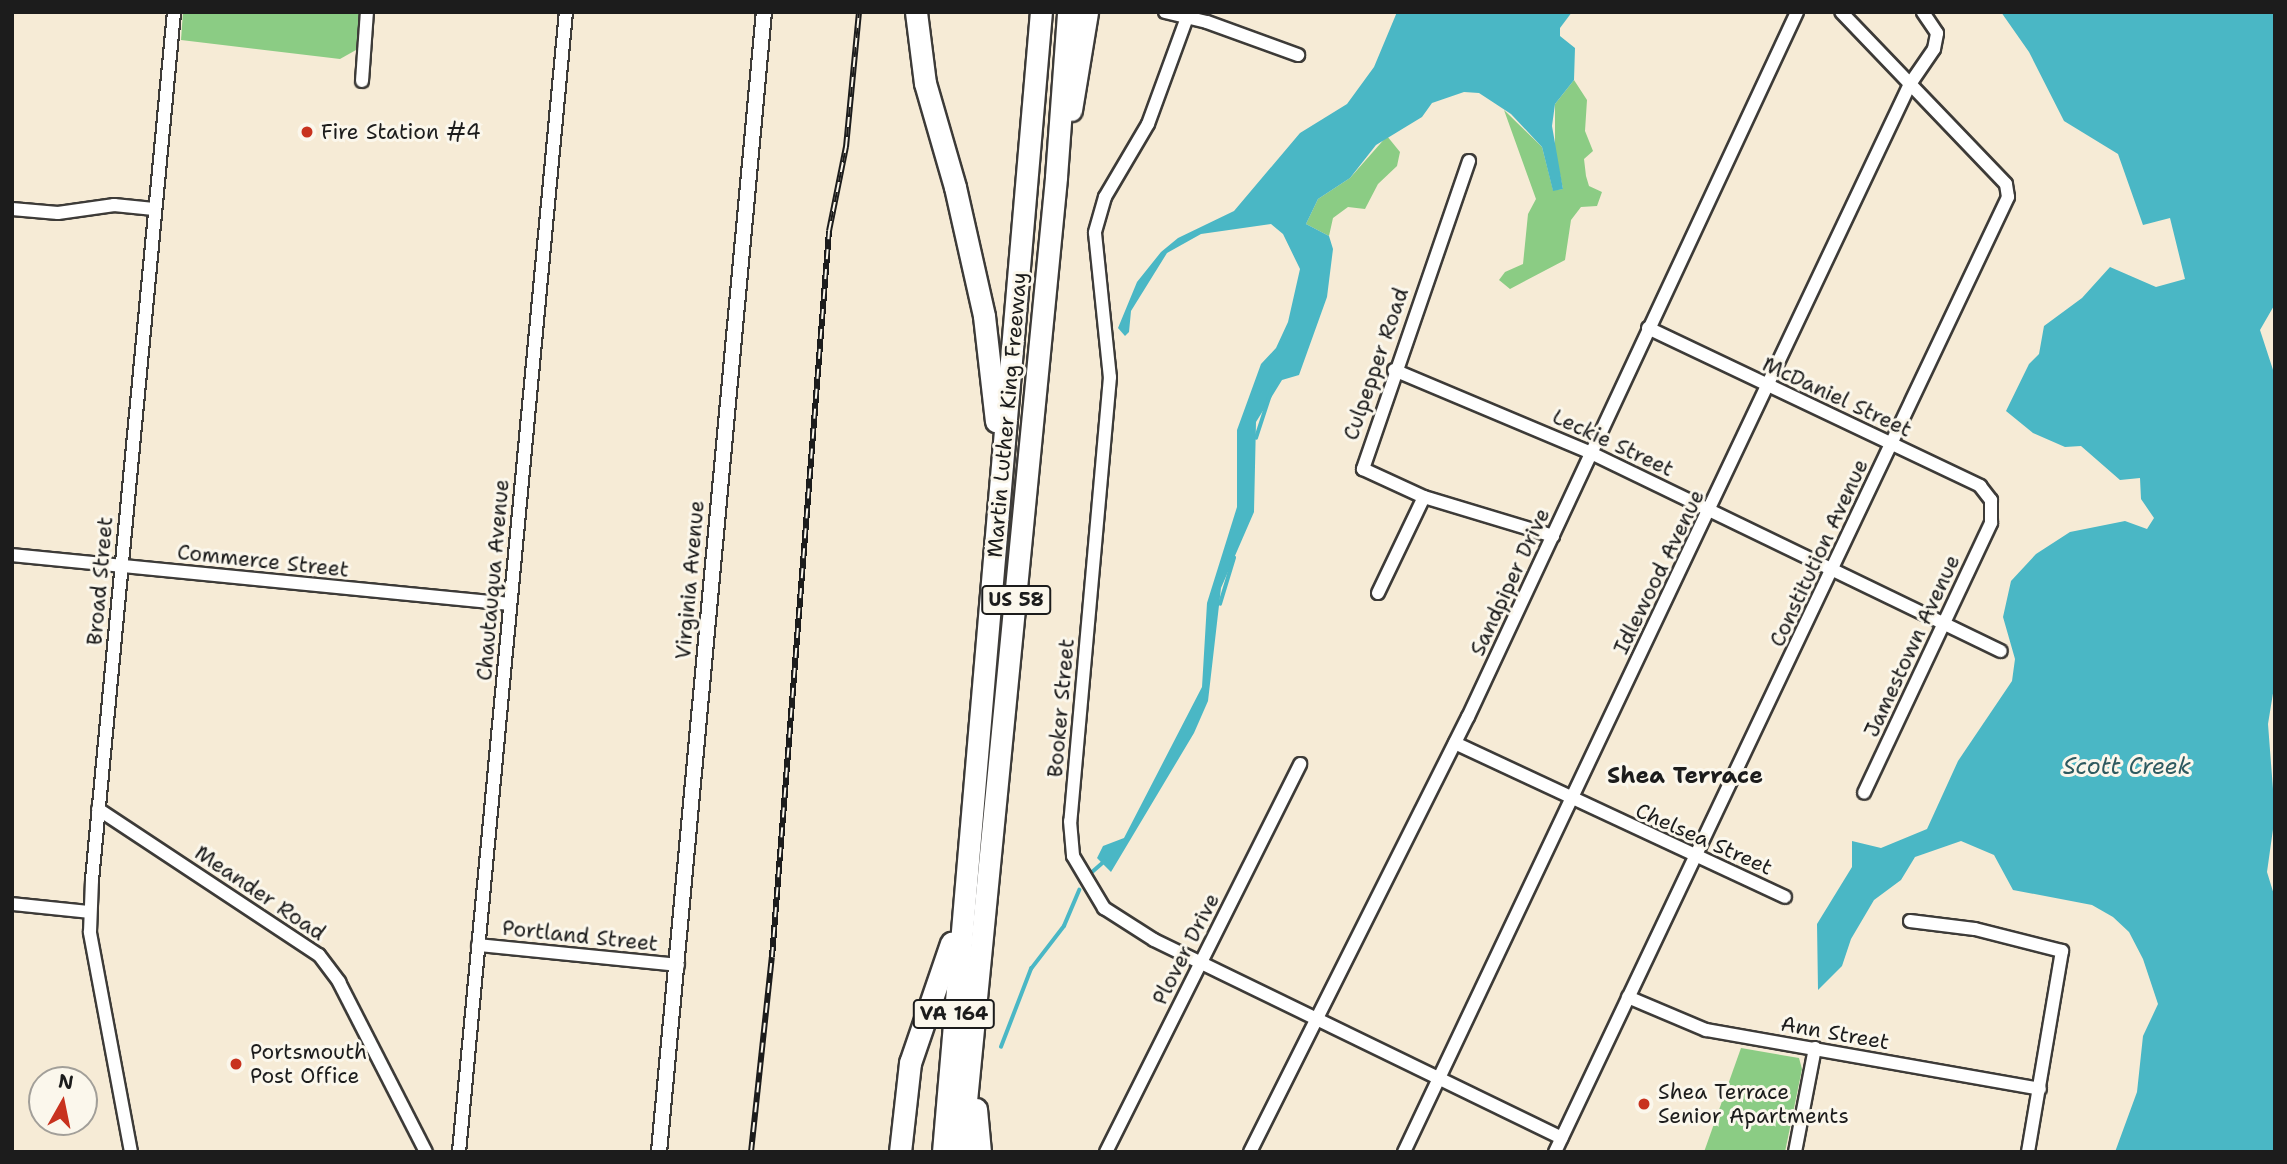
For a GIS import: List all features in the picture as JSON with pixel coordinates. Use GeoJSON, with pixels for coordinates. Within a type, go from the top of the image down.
{"type":"FeatureCollection","features":[{"type":"Feature","properties":{"kind":"highway"},"geometry":{"type":"LineString","coordinates":[[916,12],[925,83],[955,187],[984,316],[1000,493]]}},
{"type":"Feature","properties":{"kind":"highway","name":"Martin Luther King Freeway"},"geometry":{"type":"LineString","coordinates":[[943,1152],[1041,12]]}},
{"type":"Feature","properties":{"kind":"highway","name":"Martin Luther King Freeway"},"geometry":{"type":"LineString","coordinates":[[961,1152],[1073,14]]}},
{"type":"Feature","properties":{"kind":"highway","name":"US 58"},"geometry":{"type":"LineString","coordinates":[[900,1152],[910,1063],[955,933],[966,876]]}},
{"type":"Feature","properties":{"kind":"highway"},"geometry":{"type":"LineString","coordinates":[[978,986],[976,1118],[980,1152]]}},
{"type":"Feature","properties":{"kind":"street","name":"Broad Street"},"geometry":{"type":"LineString","coordinates":[[131,1152],[90,912],[174,12]]}},
{"type":"Feature","properties":{"kind":"street"},"geometry":{"type":"LineString","coordinates":[[362,82],[368,12]]}},
{"type":"Feature","properties":{"kind":"street","name":"Chautauqua Avenue"},"geometry":{"type":"LineString","coordinates":[[459,1152],[566,12]]}},
{"type":"Feature","properties":{"kind":"street","name":"Virginia Avenue"},"geometry":{"type":"LineString","coordinates":[[659,1152],[764,12]]}},
{"type":"Feature","properties":{"kind":"street"},"geometry":{"type":"LineString","coordinates":[[1165,12],[1188,14],[1298,55]]}},
{"type":"Feature","properties":{"kind":"street","name":"Constitution Avenue"},"geometry":{"type":"LineString","coordinates":[[1555,1152],[2008,197],[2006,184],[1840,12]]}},
{"type":"Feature","properties":{"kind":"street","name":"Idlewood Avenue"},"geometry":{"type":"LineString","coordinates":[[1404,1152],[1910,84],[1937,41],[1934,26],[1923,12]]}},
{"type":"Feature","properties":{"kind":"street","name":"Booker Street"},"geometry":{"type":"LineString","coordinates":[[1188,14],[1148,124],[1105,197],[1096,233],[1109,351],[1108,411],[1070,821],[1073,856],[1104,908],[1201,962],[1561,1138]]}},
{"type":"Feature","properties":{"kind":"street","name":"Sandpiper Drive"},"geometry":{"type":"LineString","coordinates":[[1250,1152],[1455,744],[1794,17]]}},
{"type":"Feature","properties":{"kind":"street","name":"Culpepper Road"},"geometry":{"type":"LineString","coordinates":[[1469,161],[1394,370],[1363,469],[1424,497],[1553,536]]}},
{"type":"Feature","properties":{"kind":"street"},"geometry":{"type":"LineString","coordinates":[[12,209],[58,213],[114,205],[154,209]]}},
{"type":"Feature","properties":{"kind":"street","name":"McDaniel Street"},"geometry":{"type":"LineString","coordinates":[[1648,328],[1980,486],[1991,500],[1993,514]]}},
{"type":"Feature","properties":{"kind":"street","name":"Leckie Street"},"geometry":{"type":"LineString","coordinates":[[1394,370],[1491,407],[1591,453],[2001,651]]}},
{"type":"Feature","properties":{"kind":"street"},"geometry":{"type":"LineString","coordinates":[[1378,593],[1424,497]]}},
{"type":"Feature","properties":{"kind":"street","name":"Jamestown Avenue"},"geometry":{"type":"LineString","coordinates":[[1864,793],[1993,514]]}},
{"type":"Feature","properties":{"kind":"street","name":"Commerce Street"},"geometry":{"type":"LineString","coordinates":[[12,555],[510,604]]}},
{"type":"Feature","properties":{"kind":"street","name":"Chelsea Street"},"geometry":{"type":"LineString","coordinates":[[1455,744],[1695,858],[1784,897]]}},
{"type":"Feature","properties":{"kind":"street","name":"Plover Drive"},"geometry":{"type":"LineString","coordinates":[[1106,1152],[1300,764]]}},
{"type":"Feature","properties":{"kind":"street","name":"Meander Road"},"geometry":{"type":"LineString","coordinates":[[98,809],[319,956],[339,982],[426,1152]]}},
{"type":"Feature","properties":{"kind":"street"},"geometry":{"type":"LineString","coordinates":[[12,904],[90,912]]}},
{"type":"Feature","properties":{"kind":"street"},"geometry":{"type":"LineString","coordinates":[[1910,921],[1975,929],[2062,951],[2028,1152]]}},
{"type":"Feature","properties":{"kind":"street","name":"Portland Street"},"geometry":{"type":"LineString","coordinates":[[478,944],[678,965]]}},
{"type":"Feature","properties":{"kind":"street","name":"Ann Street"},"geometry":{"type":"LineString","coordinates":[[1628,997],[1706,1030],[2040,1089]]}},
{"type":"Feature","properties":{"kind":"street"},"geometry":{"type":"LineString","coordinates":[[1796,1152],[1815,1048]]}},
{"type":"Feature","properties":{"kind":"green space"},"geometry":{"type":"Polygon","coordinates":[[[183,12],[360,12],[356,50],[340,59],[181,40],[183,12]]]}},
{"type":"Feature","properties":{"kind":"green space"},"geometry":{"type":"Polygon","coordinates":[[[1574,80],[1587,100],[1585,131],[1593,151],[1584,159],[1586,176],[1589,186],[1602,192],[1597,206],[1581,207],[1571,220],[1565,260],[1510,289],[1499,280],[1505,272],[1523,264],[1528,214],[1536,199],[1504,110],[1542,147],[1553,190],[1563,189],[1555,151],[1555,104],[1574,80]]]}},
{"type":"Feature","properties":{"kind":"green space"},"geometry":{"type":"Polygon","coordinates":[[[1387,136],[1400,152],[1397,166],[1378,184],[1365,209],[1348,207],[1333,218],[1329,236],[1306,224],[1318,199],[1350,178],[1387,136]]]}},
{"type":"Feature","properties":{"kind":"green space"},"geometry":{"type":"Polygon","coordinates":[[[1741,1048],[1799,1058],[1802,1069],[1785,1152],[1704,1152],[1741,1048]]]}},
{"type":"Feature","properties":{"kind":"water"},"geometry":{"type":"Polygon","coordinates":[[[1397,12],[1572,12],[1560,28],[1560,36],[1575,48],[1574,80],[1555,104],[1552,126],[1563,189],[1553,191],[1542,147],[1511,114],[1479,93],[1464,92],[1432,103],[1422,117],[1376,145],[1350,178],[1318,199],[1306,224],[1329,236],[1333,249],[1327,297],[1299,375],[1282,380],[1256,422],[1254,512],[1221,588],[1208,701],[1194,733],[1111,872],[1097,858],[1103,846],[1124,838],[1202,687],[1207,603],[1237,507],[1237,430],[1261,364],[1276,348],[1288,322],[1300,269],[1283,234],[1271,224],[1201,234],[1167,253],[1131,311],[1129,332],[1125,336],[1118,328],[1137,282],[1161,252],[1178,238],[1234,211],[1300,133],[1347,104],[1374,67],[1397,12]]]}},
{"type":"Feature","properties":{"kind":"water","name":"Scott Creek"},"geometry":{"type":"Polygon","coordinates":[[[2001,12],[2275,12],[2275,304],[2260,330],[2275,376],[2275,681],[2268,724],[2275,815],[2267,872],[2275,898],[2275,1152],[2115,1152],[2137,1092],[2143,1036],[2158,1004],[2143,959],[2129,932],[2113,917],[2092,905],[2013,890],[1994,855],[1961,841],[1915,857],[1901,880],[1874,900],[1851,939],[1842,966],[1818,990],[1817,924],[1852,867],[1852,841],[1881,848],[1927,829],[1958,761],[2012,681],[2015,659],[2003,617],[2011,581],[2036,554],[2070,532],[2125,521],[2147,529],[2154,518],[2141,499],[2140,478],[2120,480],[2081,446],[2065,447],[2033,433],[2006,411],[2029,364],[2039,354],[2044,326],[2082,298],[2110,267],[2156,287],[2185,279],[2170,218],[2143,225],[2118,154],[2064,121],[2029,52],[2001,12]]]}},
{"type":"Feature","properties":{"kind":"waterway"},"geometry":{"type":"LineString","coordinates":[[1256,438],[1272,389]]}},
{"type":"Feature","properties":{"kind":"waterway"},"geometry":{"type":"LineString","coordinates":[[1220,604],[1234,558]]}},
{"type":"Feature","properties":{"kind":"waterway"},"geometry":{"type":"LineString","coordinates":[[1091,873],[1105,861]]}},
{"type":"Feature","properties":{"kind":"waterway"},"geometry":{"type":"LineString","coordinates":[[1001,1047],[1031,969],[1064,926],[1079,890]]}},
{"type":"Feature","properties":{"kind":"railway"},"geometry":{"type":"LineString","coordinates":[[751,1152],[772,957],[829,231],[846,147],[859,12]]}},
{"type":"Feature","properties":{"kind":"place","name":"Fire Station #4"},"geometry":{"type":"Point","coordinates":[307,132]}},
{"type":"Feature","properties":{"kind":"place","name":"Portsmouth Post Office"},"geometry":{"type":"Point","coordinates":[236,1064]}},
{"type":"Feature","properties":{"kind":"place","name":"Shea Terrace Senior Apartments"},"geometry":{"type":"Point","coordinates":[1644,1104]}},
{"type":"Feature","properties":{"kind":"district","name":"Shea Terrace"},"geometry":{"type":"Point","coordinates":[1685,775]}}]}
